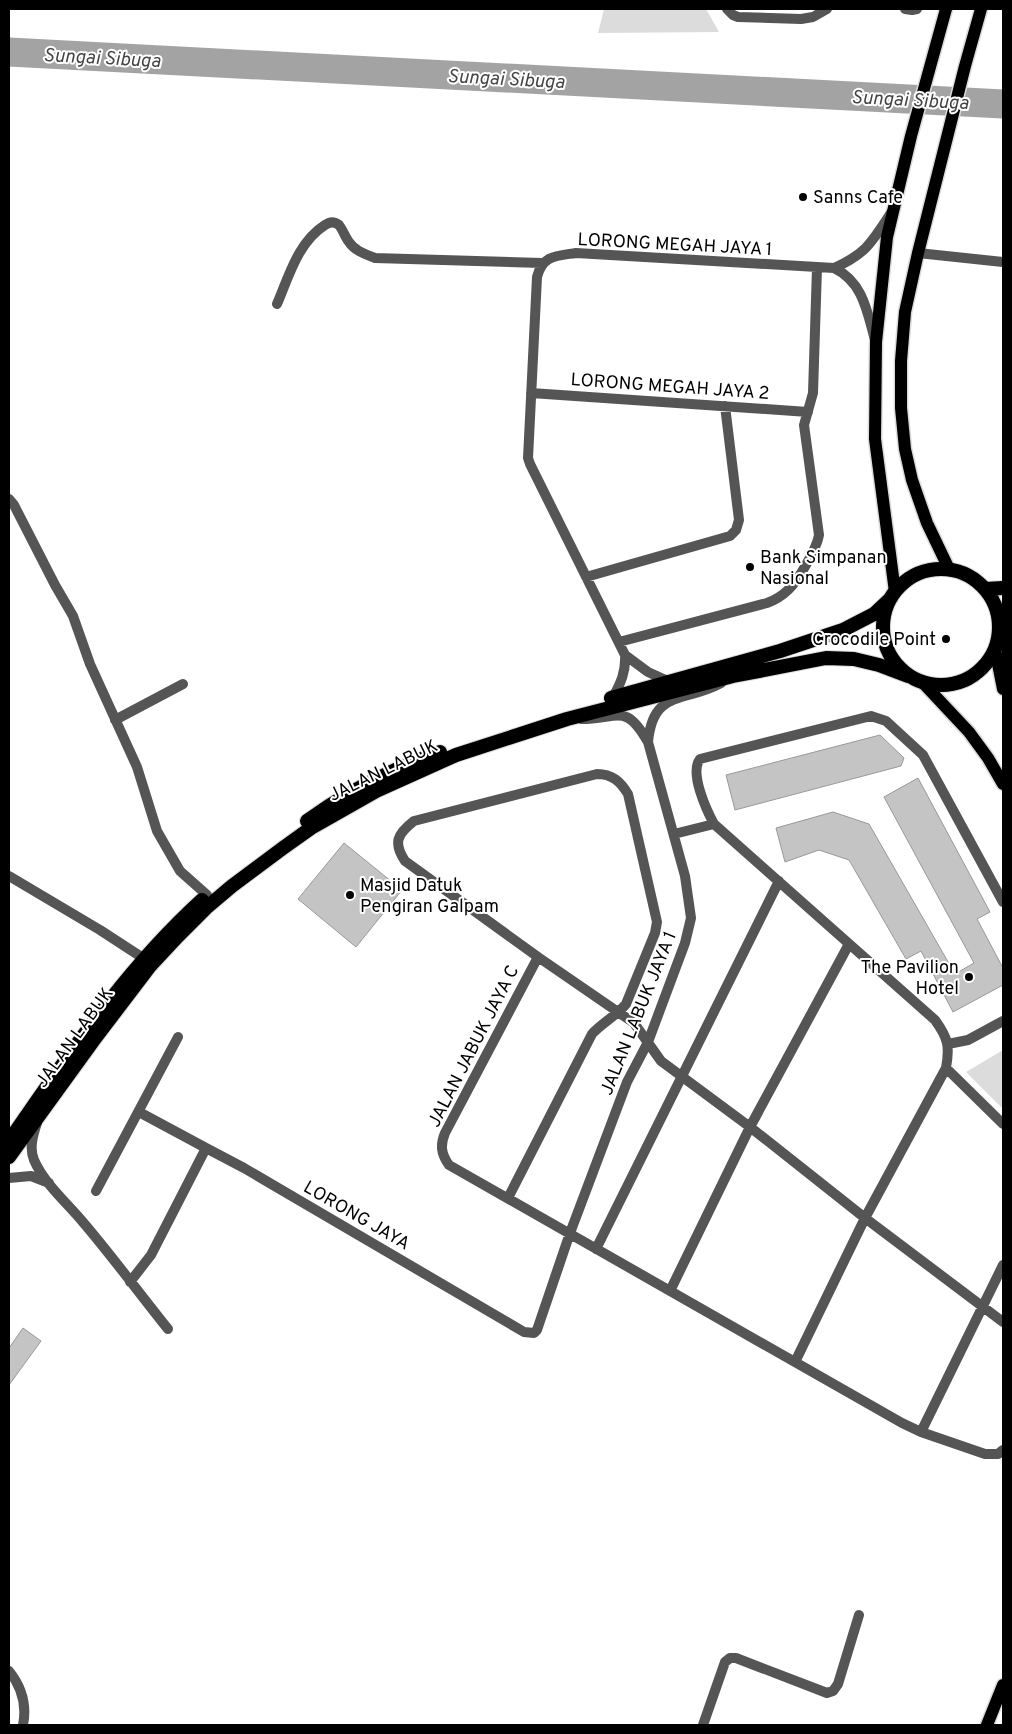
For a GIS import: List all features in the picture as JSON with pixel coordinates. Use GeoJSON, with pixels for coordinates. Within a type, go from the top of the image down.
{"type":"FeatureCollection","features":[{"type":"Feature","properties":{"kind":"highway"},"geometry":{"type":"LineString","coordinates":[[950,569],[963,573],[985,589],[996,607],[999,618],[999,645],[986,664],[974,676],[958,683],[941,686],[924,684],[908,676],[895,664],[887,649],[883,632],[884,614],[893,595],[903,583],[914,576],[931,570],[950,569]]}},
{"type":"Feature","properties":{"kind":"highway"},"geometry":{"type":"LineString","coordinates":[[985,589],[1003,588]]}},
{"type":"Feature","properties":{"kind":"highway","name":"JALAN LABUK"},"geometry":{"type":"LineString","coordinates":[[9,1141],[86,1030],[143,958],[171,928],[207,895],[313,816],[353,790],[405,764],[550,715],[780,651],[843,630],[874,614],[893,595]]}},
{"type":"Feature","properties":{"kind":"highway","name":"JALAN LABUK"},"geometry":{"type":"LineString","coordinates":[[9,1157],[150,966],[206,908],[232,886],[311,828],[378,790],[456,756],[567,719],[733,676],[826,658],[854,659],[879,664],[908,676]]}},
{"type":"Feature","properties":{"kind":"main road"},"geometry":{"type":"LineString","coordinates":[[893,595],[875,439],[876,342],[887,237],[911,136],[946,9]]}},
{"type":"Feature","properties":{"kind":"main road"},"geometry":{"type":"LineString","coordinates":[[950,569],[927,524],[912,480],[905,449],[901,408],[901,361],[905,312],[918,253],[965,66],[982,9]]}},
{"type":"Feature","properties":{"kind":"main road"},"geometry":{"type":"LineString","coordinates":[[999,645],[1003,689]]}},
{"type":"Feature","properties":{"kind":"main road"},"geometry":{"type":"LineString","coordinates":[[924,684],[968,732],[988,758],[1003,784]]}},
{"type":"Feature","properties":{"kind":"main road"},"geometry":{"type":"LineString","coordinates":[[987,1725],[1003,1685]]}},
{"type":"Feature","properties":{"kind":"street"},"geometry":{"type":"LineString","coordinates":[[727,9],[738,17],[802,19],[813,17],[827,9]]}},
{"type":"Feature","properties":{"kind":"street"},"geometry":{"type":"LineString","coordinates":[[905,9],[917,9]]}},
{"type":"Feature","properties":{"kind":"street","name":"LORONG MEGAH JAYA 1"},"geometry":{"type":"LineString","coordinates":[[276,304],[306,242],[316,231],[334,222],[339,226],[349,243],[359,252],[375,258],[542,263],[552,258],[576,254],[834,268],[850,261],[872,243],[894,208]]}},
{"type":"Feature","properties":{"kind":"street"},"geometry":{"type":"LineString","coordinates":[[918,253],[1003,262]]}},
{"type":"Feature","properties":{"kind":"street"},"geometry":{"type":"LineString","coordinates":[[542,263],[537,277],[528,458],[625,655],[626,668],[624,676],[613,697]]}},
{"type":"Feature","properties":{"kind":"street"},"geometry":{"type":"LineString","coordinates":[[619,642],[778,599],[789,590],[816,548],[819,534],[804,425],[813,393],[817,268]]}},
{"type":"Feature","properties":{"kind":"street"},"geometry":{"type":"LineString","coordinates":[[834,268],[845,273],[862,296],[876,342]]}},
{"type":"Feature","properties":{"kind":"street","name":"LORONG MEGAH JAYA 2"},"geometry":{"type":"LineString","coordinates":[[531,393],[808,412]]}},
{"type":"Feature","properties":{"kind":"street"},"geometry":{"type":"LineString","coordinates":[[586,577],[730,536],[736,530],[739,520],[725,406]]}},
{"type":"Feature","properties":{"kind":"street"},"geometry":{"type":"LineString","coordinates":[[9,499],[14,505],[55,586],[73,616],[90,664],[137,767],[157,831],[180,871],[207,895]]}},
{"type":"Feature","properties":{"kind":"street"},"geometry":{"type":"LineString","coordinates":[[625,655],[639,666],[670,682]]}},
{"type":"Feature","properties":{"kind":"street"},"geometry":{"type":"LineString","coordinates":[[648,742],[650,725],[658,709],[666,703],[711,689],[733,676]]}},
{"type":"Feature","properties":{"kind":"street"},"geometry":{"type":"LineString","coordinates":[[115,720],[183,684]]}},
{"type":"Feature","properties":{"kind":"street"},"geometry":{"type":"LineString","coordinates":[[567,719],[596,719],[617,714],[626,716],[639,726],[648,742]]}},
{"type":"Feature","properties":{"kind":"street"},"geometry":{"type":"LineString","coordinates":[[795,1362],[865,1218],[946,1068],[948,1044],[945,1034],[936,1020],[714,824],[705,805],[696,770],[698,762],[700,759],[871,716],[886,721],[923,756],[1003,902]]}},
{"type":"Feature","properties":{"kind":"street","name":"JALAN LABUK JAYA 1"},"geometry":{"type":"LineString","coordinates":[[570,1234],[627,1082],[648,1042],[685,943],[691,918],[685,876],[648,742]]}},
{"type":"Feature","properties":{"kind":"street"},"geometry":{"type":"LineString","coordinates":[[1003,1322],[865,1218],[682,1075],[661,1061],[634,1023],[618,1012],[538,957],[405,861],[399,852],[398,840],[403,830],[414,821],[597,774],[614,777],[622,784],[628,794],[656,922],[655,933],[626,1004],[618,1012],[592,1034],[508,1198],[902,1423],[921,1432],[985,1454],[998,1454],[1003,1450]]}},
{"type":"Feature","properties":{"kind":"street"},"geometry":{"type":"LineString","coordinates":[[674,834],[714,824]]}},
{"type":"Feature","properties":{"kind":"street"},"geometry":{"type":"LineString","coordinates":[[9,876],[143,958]]}},
{"type":"Feature","properties":{"kind":"street"},"geometry":{"type":"LineString","coordinates":[[596,1249],[779,881]]}},
{"type":"Feature","properties":{"kind":"street"},"geometry":{"type":"LineString","coordinates":[[670,1290],[750,1127],[849,944]]}},
{"type":"Feature","properties":{"kind":"street","name":"JALAN JABUK JAYA C"},"geometry":{"type":"LineString","coordinates":[[508,1198],[449,1165],[442,1152],[442,1142],[444,1133],[538,957]]}},
{"type":"Feature","properties":{"kind":"street"},"geometry":{"type":"LineString","coordinates":[[948,1044],[968,1040],[1003,1021]]}},
{"type":"Feature","properties":{"kind":"street"},"geometry":{"type":"LineString","coordinates":[[96,1191],[140,1112],[178,1037]]}},
{"type":"Feature","properties":{"kind":"street"},"geometry":{"type":"LineString","coordinates":[[946,1068],[1003,1124]]}},
{"type":"Feature","properties":{"kind":"street"},"geometry":{"type":"LineString","coordinates":[[130,1282],[152,1255],[206,1148],[140,1112]]}},
{"type":"Feature","properties":{"kind":"street"},"geometry":{"type":"LineString","coordinates":[[39,1117],[32,1139],[34,1160],[50,1183],[168,1330]]}},
{"type":"Feature","properties":{"kind":"street","name":"LORONG JAYA"},"geometry":{"type":"LineString","coordinates":[[206,1148],[244,1168],[524,1332],[534,1333],[539,1326],[570,1234]]}},
{"type":"Feature","properties":{"kind":"street"},"geometry":{"type":"LineString","coordinates":[[9,1178],[31,1176],[50,1183]]}},
{"type":"Feature","properties":{"kind":"street"},"geometry":{"type":"LineString","coordinates":[[921,1432],[1003,1265]]}},
{"type":"Feature","properties":{"kind":"street"},"geometry":{"type":"LineString","coordinates":[[703,1725],[725,1662],[730,1658],[736,1658],[827,1693],[834,1691],[838,1684],[859,1615]]}},
{"type":"Feature","properties":{"kind":"street"},"geometry":{"type":"LineString","coordinates":[[9,1671],[20,1687],[24,1704],[23,1725]]}},
{"type":"Feature","properties":{"kind":"shaded area"},"geometry":{"type":"Polygon","coordinates":[[[604,9],[706,9],[719,32],[598,33],[604,9]]]}},
{"type":"Feature","properties":{"kind":"shaded area"},"geometry":{"type":"Polygon","coordinates":[[[1003,1050],[1003,1109],[966,1072],[1003,1050]]]}},
{"type":"Feature","properties":{"kind":"building"},"geometry":{"type":"Polygon","coordinates":[[[880,735],[904,758],[901,766],[735,810],[726,775],[880,735]]]}},
{"type":"Feature","properties":{"kind":"building"},"geometry":{"type":"Polygon","coordinates":[[[918,778],[990,912],[977,919],[1003,968],[1003,985],[953,1012],[921,951],[906,959],[849,860],[819,850],[785,862],[776,828],[833,812],[869,824],[955,974],[974,963],[884,797],[918,778]]]}},
{"type":"Feature","properties":{"kind":"building","name":"Masjid Datuk Pengiran Galpam"},"geometry":{"type":"Polygon","coordinates":[[[344,843],[402,890],[356,947],[298,899],[344,843]]]}},
{"type":"Feature","properties":{"kind":"building"},"geometry":{"type":"Polygon","coordinates":[[[23,1328],[41,1341],[9,1385],[9,1348],[23,1328]]]}},
{"type":"Feature","properties":{"kind":"waterway","name":"Sungai Sibuga"},"geometry":{"type":"LineString","coordinates":[[9,52],[1003,104]]}},
{"type":"Feature","properties":{"kind":"place","name":"Sanns Cafe"},"geometry":{"type":"Point","coordinates":[803,197]}},
{"type":"Feature","properties":{"kind":"place","name":"Bank Simpanan Nasional"},"geometry":{"type":"Point","coordinates":[750,567]}},
{"type":"Feature","properties":{"kind":"place","name":"Crocodile Point"},"geometry":{"type":"Point","coordinates":[946,639]}},
{"type":"Feature","properties":{"kind":"place","name":"Masjid Datuk Pengiran Galpam"},"geometry":{"type":"Point","coordinates":[350,895]}},
{"type":"Feature","properties":{"kind":"place","name":"The Pavilion Hotel"},"geometry":{"type":"Point","coordinates":[969,977]}}]}
